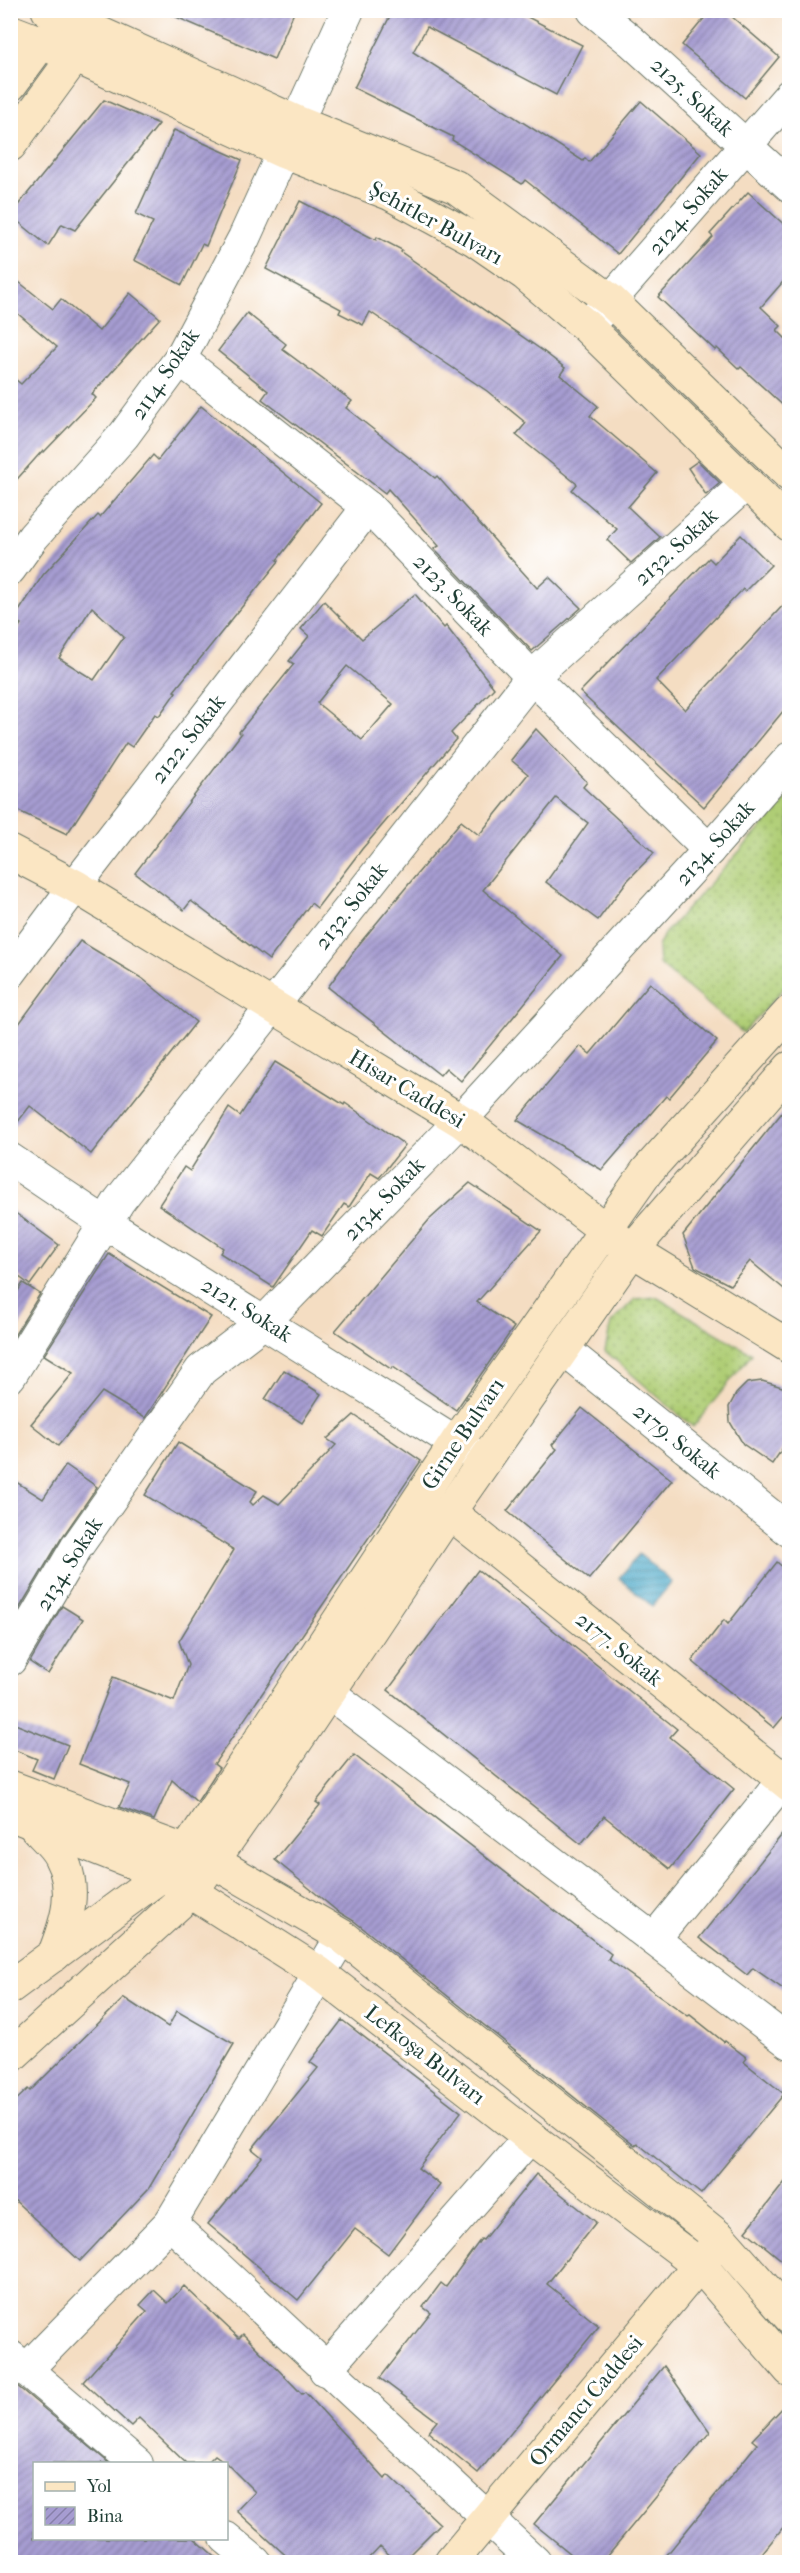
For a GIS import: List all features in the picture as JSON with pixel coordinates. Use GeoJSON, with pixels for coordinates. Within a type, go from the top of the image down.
{"type":"FeatureCollection","features":[{"type":"Feature","properties":{"kind":"main road","name":"Şehitler Bulvarı"},"geometry":{"type":"LineString","coordinates":[[48,10],[82,17],[296,122],[456,187],[610,300],[789,475]]}},
{"type":"Feature","properties":{"kind":"main road"},"geometry":{"type":"LineString","coordinates":[[10,85],[41,43],[82,17]]}},
{"type":"Feature","properties":{"kind":"main road"},"geometry":{"type":"LineString","coordinates":[[10,145],[75,57],[82,17]]}},
{"type":"Feature","properties":{"kind":"main road","name":"Şehitler Bulvarı"},"geometry":{"type":"LineString","coordinates":[[10,30],[284,152],[391,194],[474,239],[525,274],[587,327],[789,525]]}},
{"type":"Feature","properties":{"kind":"main road","name":"Hisar Caddesi"},"geometry":{"type":"LineString","coordinates":[[10,852],[75,886],[460,1120],[632,1250],[784,1336]]}},
{"type":"Feature","properties":{"kind":"main road","name":"Girne Bulvarı"},"geometry":{"type":"LineString","coordinates":[[10,2057],[192,1891],[200,1856],[456,1443],[647,1171],[789,1012]]}},
{"type":"Feature","properties":{"kind":"main road","name":"Girne Bulvarı"},"geometry":{"type":"LineString","coordinates":[[10,1987],[163,1874],[200,1856],[328,1692],[484,1461],[632,1250],[789,1068]]}},
{"type":"Feature","properties":{"kind":"main road","name":"2177. Sokak"},"geometry":{"type":"LineString","coordinates":[[449,1512],[787,1779]]}},
{"type":"Feature","properties":{"kind":"main road","name":"Lefkoşa Bulvarı"},"geometry":{"type":"LineString","coordinates":[[10,1787],[200,1856],[342,1936],[720,2238],[789,2317]]}},
{"type":"Feature","properties":{"kind":"main road"},"geometry":{"type":"LineString","coordinates":[[21,1818],[60,1855],[69,1883],[70,1906],[54,1955]]}},
{"type":"Feature","properties":{"kind":"main road","name":"Lefkoşa Bulvarı"},"geometry":{"type":"LineString","coordinates":[[21,1818],[163,1874],[319,1973],[530,2137],[700,2265],[789,2370]]}},
{"type":"Feature","properties":{"kind":"main road","name":"Ormancı Caddesi"},"geometry":{"type":"LineString","coordinates":[[451,2562],[700,2265],[720,2238]]}},
{"type":"Feature","properties":{"kind":"street","name":"2114. Sokak"},"geometry":{"type":"LineString","coordinates":[[10,568],[33,537],[124,435],[180,359],[244,238],[348,10]]}},
{"type":"Feature","properties":{"kind":"street","name":"2125. Sokak"},"geometry":{"type":"LineString","coordinates":[[593,10],[631,41],[789,186]]}},
{"type":"Feature","properties":{"kind":"street","name":"2124. Sokak"},"geometry":{"type":"LineString","coordinates":[[587,327],[789,95]]}},
{"type":"Feature","properties":{"kind":"street","name":"2123. Sokak"},"geometry":{"type":"LineString","coordinates":[[180,359],[368,507],[532,677],[709,850]]}},
{"type":"Feature","properties":{"kind":"street","name":"2132. Sokak"},"geometry":{"type":"LineString","coordinates":[[10,1377],[119,1201],[532,677],[747,483]]}},
{"type":"Feature","properties":{"kind":"street","name":"2122. Sokak"},"geometry":{"type":"LineString","coordinates":[[10,973],[368,507]]}},
{"type":"Feature","properties":{"kind":"street","name":"2134. Sokak"},"geometry":{"type":"LineString","coordinates":[[10,1660],[76,1548],[201,1370],[265,1321],[460,1120],[709,850],[789,758]]}},
{"type":"Feature","properties":{"kind":"street","name":"2121. Sokak"},"geometry":{"type":"LineString","coordinates":[[10,1159],[105,1222],[484,1461]]}},
{"type":"Feature","properties":{"kind":"street","name":"2179. Sokak"},"geometry":{"type":"LineString","coordinates":[[564,1350],[789,1531]]}},
{"type":"Feature","properties":{"kind":"street"},"geometry":{"type":"LineString","coordinates":[[328,1692],[789,2043]]}},
{"type":"Feature","properties":{"kind":"street"},"geometry":{"type":"LineString","coordinates":[[654,1940],[787,1779]]}},
{"type":"Feature","properties":{"kind":"street"},"geometry":{"type":"LineString","coordinates":[[136,2462],[18,2363],[170,2223],[342,1936]]}},
{"type":"Feature","properties":{"kind":"street"},"geometry":{"type":"LineString","coordinates":[[325,2370],[530,2137]]}},
{"type":"Feature","properties":{"kind":"street"},"geometry":{"type":"LineString","coordinates":[[170,2223],[325,2370],[535,2562]]}},
{"type":"Feature","properties":{"kind":"street"},"geometry":{"type":"LineString","coordinates":[[228,2540],[255,2562]]}},
{"type":"Feature","properties":{"kind":"green space"},"geometry":{"type":"Polygon","coordinates":[[[789,797],[789,983],[743,1033],[659,964],[658,947],[664,934],[789,797]]]}},
{"type":"Feature","properties":{"kind":"green space"},"geometry":{"type":"Polygon","coordinates":[[[656,1297],[752,1354],[693,1427],[605,1351],[611,1323],[635,1299],[656,1297]]]}},
{"type":"Feature","properties":{"kind":"water"},"geometry":{"type":"Polygon","coordinates":[[[639,1554],[672,1582],[652,1606],[619,1578],[639,1554]]]}},
{"type":"Feature","properties":{"kind":"building"},"geometry":{"type":"Polygon","coordinates":[[[160,10],[295,10],[274,59],[160,10]]]}},
{"type":"Feature","properties":{"kind":"building"},"geometry":{"type":"Polygon","coordinates":[[[393,10],[514,10],[582,45],[556,95],[427,27],[413,52],[583,161],[585,158],[589,162],[641,101],[701,153],[618,254],[525,180],[522,184],[452,140],[453,137],[354,88],[393,10]]]}},
{"type":"Feature","properties":{"kind":"building"},"geometry":{"type":"Polygon","coordinates":[[[711,10],[724,10],[779,57],[745,98],[682,45],[711,10]]]}},
{"type":"Feature","properties":{"kind":"building"},"geometry":{"type":"Polygon","coordinates":[[[104,100],[159,124],[75,230],[62,224],[48,246],[10,215],[104,100]]]}},
{"type":"Feature","properties":{"kind":"building"},"geometry":{"type":"Polygon","coordinates":[[[174,130],[242,160],[206,246],[202,244],[182,285],[134,260],[153,222],[136,214],[174,130]]]}},
{"type":"Feature","properties":{"kind":"building"},"geometry":{"type":"Polygon","coordinates":[[[748,192],[789,229],[789,275],[761,307],[781,326],[777,330],[789,342],[789,411],[741,367],[739,369],[717,348],[715,350],[658,297],[713,237],[710,234],[748,192]]]}},
{"type":"Feature","properties":{"kind":"building"},"geometry":{"type":"Polygon","coordinates":[[[300,201],[376,240],[377,237],[402,250],[401,252],[565,368],[560,375],[598,406],[590,416],[657,473],[628,507],[660,537],[631,563],[607,540],[617,529],[572,490],[577,484],[516,435],[526,423],[487,391],[370,312],[363,325],[339,313],[341,309],[266,269],[300,201]]]}},
{"type":"Feature","properties":{"kind":"building"},"geometry":{"type":"Polygon","coordinates":[[[10,275],[53,309],[61,299],[99,331],[130,293],[160,318],[92,394],[96,398],[44,452],[43,450],[10,487],[10,375],[21,384],[57,347],[10,307],[10,275]]]}},
{"type":"Feature","properties":{"kind":"building"},"geometry":{"type":"Polygon","coordinates":[[[247,313],[286,344],[282,349],[352,401],[346,408],[435,478],[437,476],[537,588],[549,577],[581,608],[532,651],[434,549],[439,546],[388,489],[385,493],[262,399],[268,391],[218,351],[247,313]]]}},
{"type":"Feature","properties":{"kind":"building"},"geometry":{"type":"Polygon","coordinates":[[[201,406],[321,503],[277,560],[279,561],[174,691],[176,692],[159,716],[155,714],[132,747],[126,743],[67,834],[10,807],[10,640],[21,624],[13,620],[43,575],[98,515],[100,517],[153,455],[158,460],[201,406]],[[92,607],[59,658],[94,680],[124,637],[92,607]]]}},
{"type":"Feature","properties":{"kind":"building"},"geometry":{"type":"Polygon","coordinates":[[[698,461],[720,483],[706,495],[688,468],[698,461]]]}},
{"type":"Feature","properties":{"kind":"building"},"geometry":{"type":"Polygon","coordinates":[[[741,535],[771,565],[745,591],[743,589],[656,680],[685,710],[789,599],[789,704],[704,807],[580,692],[709,558],[714,563],[741,535]]]}},
{"type":"Feature","properties":{"kind":"building"},"geometry":{"type":"Polygon","coordinates":[[[415,594],[444,628],[446,626],[494,688],[451,733],[456,739],[362,849],[317,908],[311,903],[269,960],[191,901],[184,910],[135,873],[241,734],[239,732],[294,664],[289,661],[309,636],[301,629],[324,601],[362,639],[415,594]],[[347,666],[317,703],[362,740],[393,704],[347,666]]]}},
{"type":"Feature","properties":{"kind":"building"},"geometry":{"type":"Polygon","coordinates":[[[536,729],[587,782],[583,787],[654,853],[627,881],[598,920],[546,882],[588,823],[556,798],[483,890],[563,956],[461,1081],[446,1068],[440,1075],[328,987],[360,943],[461,821],[479,835],[528,774],[511,760],[536,729]]]}},
{"type":"Feature","properties":{"kind":"building"},"geometry":{"type":"Polygon","coordinates":[[[80,941],[143,979],[196,1022],[91,1154],[30,1106],[10,1132],[10,1036],[80,941]]]}},
{"type":"Feature","properties":{"kind":"building"},"geometry":{"type":"Polygon","coordinates":[[[650,983],[717,1041],[669,1098],[666,1096],[602,1170],[517,1120],[580,1046],[590,1054],[650,983]]]}},
{"type":"Feature","properties":{"kind":"building"},"geometry":{"type":"Polygon","coordinates":[[[275,1062],[344,1105],[345,1103],[405,1145],[379,1178],[371,1173],[349,1207],[344,1204],[322,1236],[312,1230],[273,1287],[220,1253],[223,1248],[159,1205],[184,1167],[190,1171],[229,1108],[240,1116],[275,1062]]]}},
{"type":"Feature","properties":{"kind":"building"},"geometry":{"type":"Polygon","coordinates":[[[789,1104],[789,1293],[750,1261],[730,1285],[695,1267],[683,1235],[789,1104]]]}},
{"type":"Feature","properties":{"kind":"building"},"geometry":{"type":"Polygon","coordinates":[[[470,1183],[541,1231],[477,1302],[514,1327],[456,1410],[335,1331],[429,1220],[470,1183]]]}},
{"type":"Feature","properties":{"kind":"building"},"geometry":{"type":"Polygon","coordinates":[[[10,1209],[59,1245],[30,1285],[10,1270],[10,1209]]]}},
{"type":"Feature","properties":{"kind":"building"},"geometry":{"type":"Polygon","coordinates":[[[109,1254],[211,1317],[145,1418],[102,1392],[58,1446],[31,1424],[73,1373],[44,1355],[109,1254]]]}},
{"type":"Feature","properties":{"kind":"building"},"geometry":{"type":"Polygon","coordinates":[[[23,1283],[40,1294],[14,1336],[10,1333],[10,1303],[23,1283]]]}},
{"type":"Feature","properties":{"kind":"building"},"geometry":{"type":"Polygon","coordinates":[[[284,1370],[321,1394],[302,1423],[265,1399],[284,1370]]]}},
{"type":"Feature","properties":{"kind":"building"},"geometry":{"type":"Polygon","coordinates":[[[762,1381],[789,1389],[789,1439],[772,1464],[743,1444],[730,1422],[729,1407],[736,1394],[747,1383],[762,1381]]]}},
{"type":"Feature","properties":{"kind":"building"},"geometry":{"type":"Polygon","coordinates":[[[582,1408],[672,1480],[589,1579],[507,1511],[557,1449],[552,1445],[582,1408]]]}},
{"type":"Feature","properties":{"kind":"building"},"geometry":{"type":"Polygon","coordinates":[[[354,1415],[421,1461],[214,1764],[219,1768],[197,1802],[172,1780],[154,1820],[119,1807],[130,1784],[79,1764],[113,1677],[174,1701],[188,1665],[179,1641],[234,1550],[145,1495],[178,1442],[257,1491],[250,1502],[253,1505],[264,1495],[279,1504],[336,1445],[327,1439],[354,1415]]]}},
{"type":"Feature","properties":{"kind":"building"},"geometry":{"type":"Polygon","coordinates":[[[66,1465],[97,1487],[61,1539],[10,1624],[10,1478],[43,1499],[66,1465]]]}},
{"type":"Feature","properties":{"kind":"building"},"geometry":{"type":"Polygon","coordinates":[[[777,1562],[789,1573],[789,1710],[774,1728],[692,1661],[724,1620],[728,1624],[777,1562]]]}},
{"type":"Feature","properties":{"kind":"building"},"geometry":{"type":"Polygon","coordinates":[[[478,1570],[677,1729],[670,1737],[734,1789],[670,1869],[604,1816],[581,1844],[388,1690],[478,1570]]]}},
{"type":"Feature","properties":{"kind":"building"},"geometry":{"type":"Polygon","coordinates":[[[62,1606],[83,1619],[48,1674],[30,1662],[62,1606]]]}},
{"type":"Feature","properties":{"kind":"building"},"geometry":{"type":"Polygon","coordinates":[[[10,1722],[68,1745],[54,1779],[32,1770],[37,1759],[10,1748],[10,1722]]]}},
{"type":"Feature","properties":{"kind":"building"},"geometry":{"type":"Polygon","coordinates":[[[354,1755],[611,1954],[608,1959],[688,2016],[690,2015],[747,2058],[744,2062],[784,2094],[701,2194],[637,2143],[635,2146],[275,1860],[320,1805],[316,1802],[354,1755]]]}},
{"type":"Feature","properties":{"kind":"building"},"geometry":{"type":"Polygon","coordinates":[[[789,1826],[789,1993],[753,1968],[747,1975],[699,1938],[789,1826]]]}},
{"type":"Feature","properties":{"kind":"building"},"geometry":{"type":"Polygon","coordinates":[[[124,1998],[168,2027],[177,2011],[234,2044],[149,2188],[80,2261],[10,2196],[10,2106],[28,2089],[30,2091],[124,1998]]]}},
{"type":"Feature","properties":{"kind":"building"},"geometry":{"type":"Polygon","coordinates":[[[342,2020],[461,2112],[418,2168],[440,2185],[388,2254],[355,2229],[298,2300],[208,2224],[262,2157],[252,2149],[318,2068],[310,2062],[342,2020]]]}},
{"type":"Feature","properties":{"kind":"building"},"geometry":{"type":"Polygon","coordinates":[[[536,2174],[596,2222],[547,2284],[599,2326],[478,2473],[428,2432],[437,2421],[380,2378],[431,2313],[423,2307],[441,2283],[446,2287],[481,2239],[483,2240],[536,2174]]]}},
{"type":"Feature","properties":{"kind":"building"},"geometry":{"type":"Polygon","coordinates":[[[789,2177],[789,2266],[746,2231],[789,2177]]]}},
{"type":"Feature","properties":{"kind":"building"},"geometry":{"type":"Polygon","coordinates":[[[184,2286],[239,2338],[243,2334],[302,2394],[305,2392],[385,2479],[388,2475],[440,2524],[402,2562],[397,2562],[380,2546],[365,2562],[293,2562],[237,2511],[255,2492],[228,2465],[228,2462],[215,2455],[208,2462],[185,2462],[139,2418],[131,2426],[83,2382],[147,2311],[140,2305],[154,2290],[168,2303],[184,2286]]]}},
{"type":"Feature","properties":{"kind":"building"},"geometry":{"type":"Polygon","coordinates":[[[664,2366],[710,2432],[602,2562],[581,2562],[534,2524],[664,2366]]]}},
{"type":"Feature","properties":{"kind":"building"},"geometry":{"type":"Polygon","coordinates":[[[10,2380],[108,2462],[33,2462],[33,2540],[196,2540],[221,2562],[19,2562],[10,2555],[10,2380]]]}},
{"type":"Feature","properties":{"kind":"building"},"geometry":{"type":"Polygon","coordinates":[[[789,2401],[789,2520],[755,2562],[661,2562],[757,2444],[752,2440],[789,2401]]]}}]}
